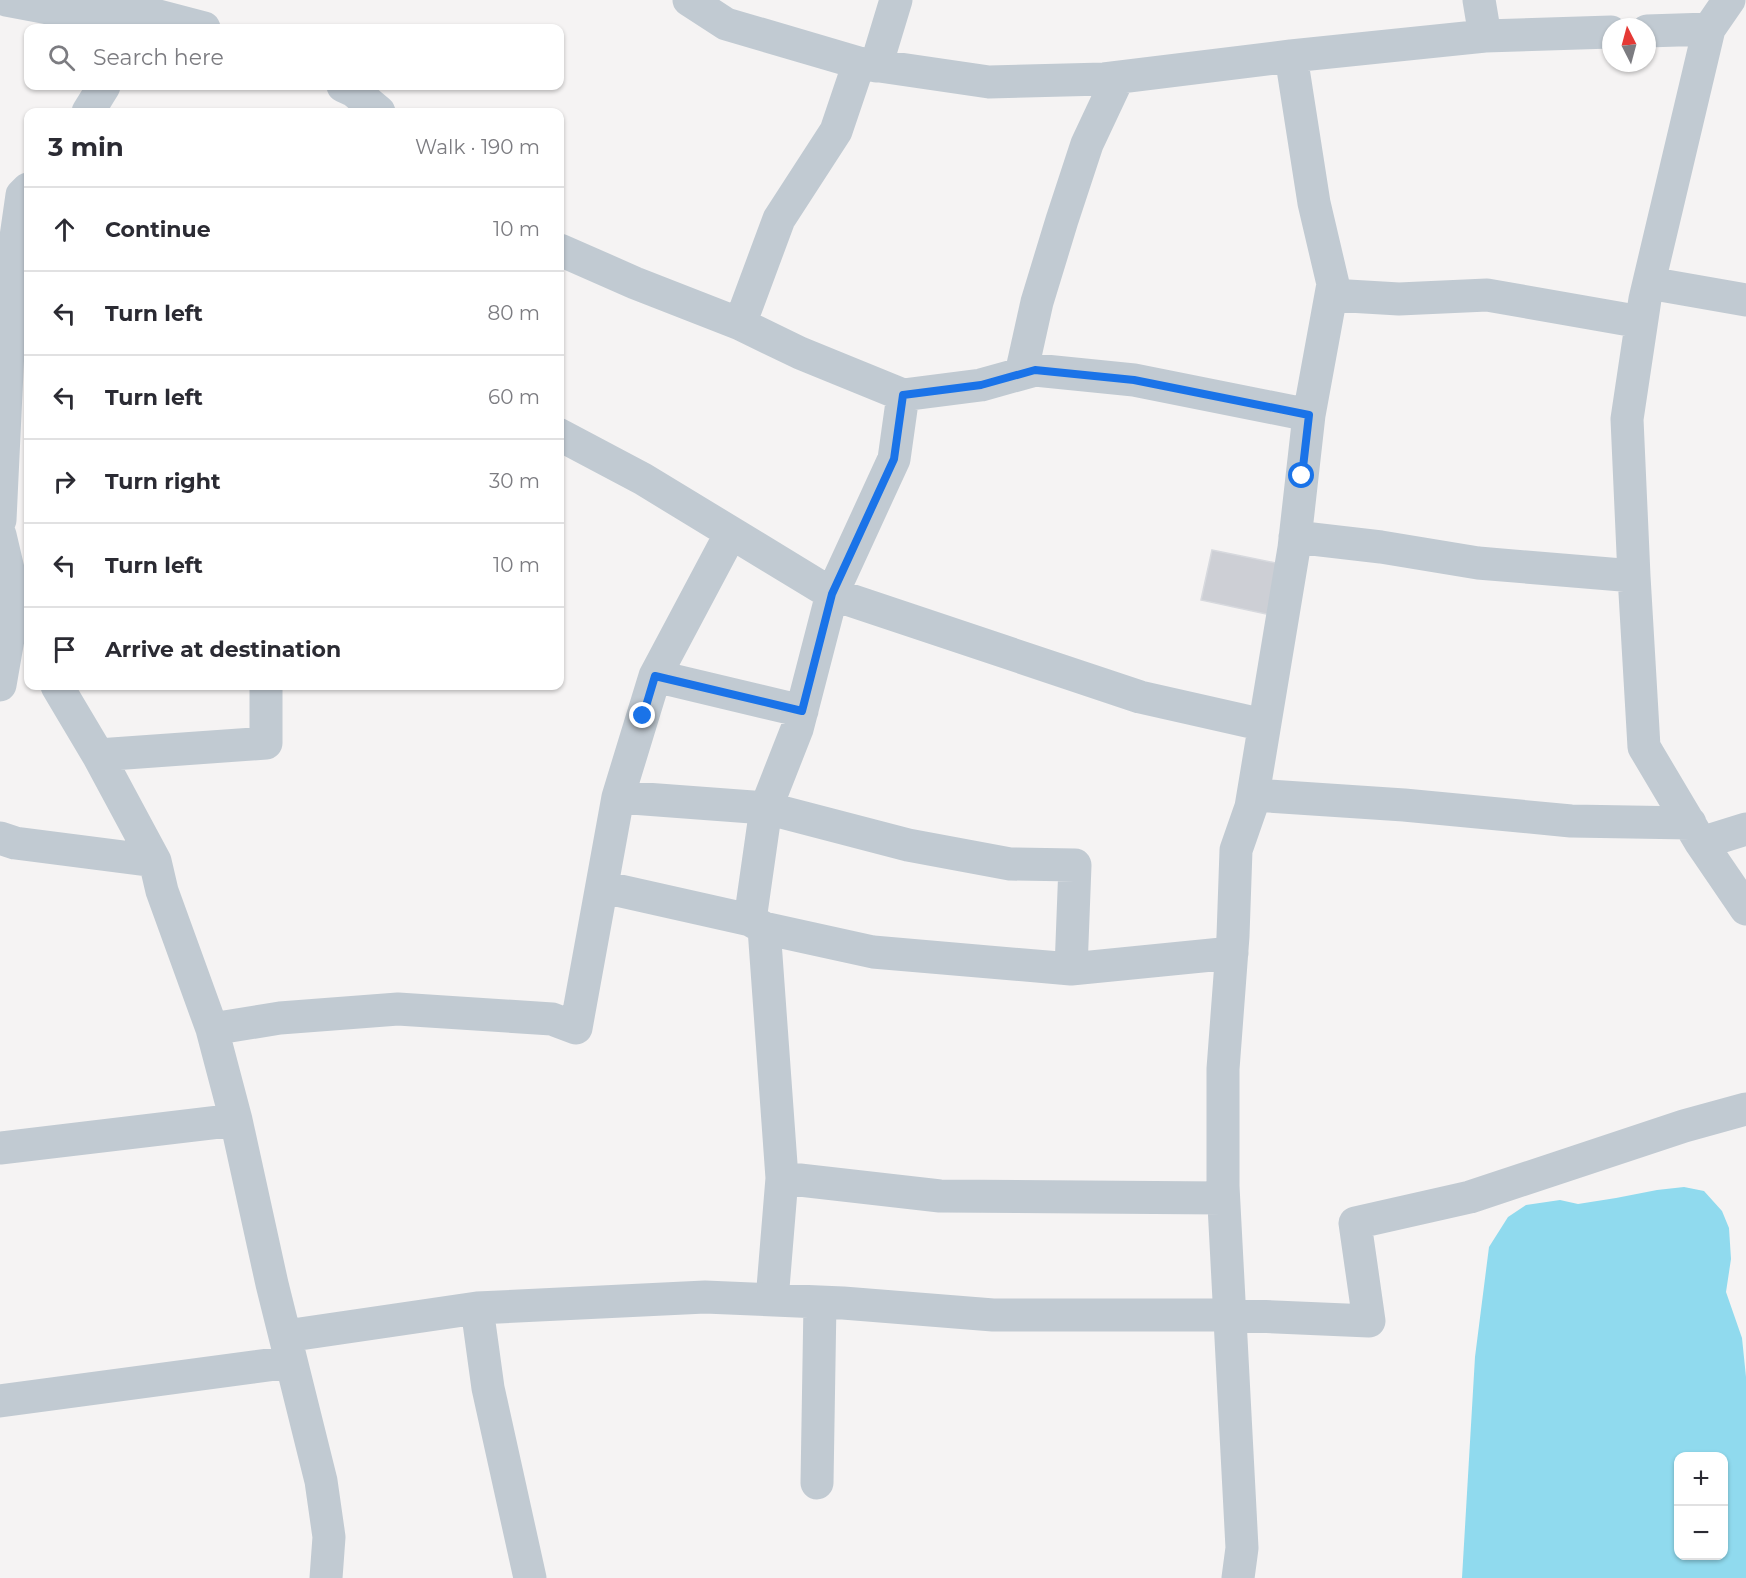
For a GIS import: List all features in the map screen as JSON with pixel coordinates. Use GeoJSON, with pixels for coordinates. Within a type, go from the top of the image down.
{"type":"FeatureCollection","features":[{"type":"Feature","properties":{"kind":"street"},"geometry":{"type":"LineString","coordinates":[[6,0],[75,13],[148,14],[188,24]]}},
{"type":"Feature","properties":{"kind":"street"},"geometry":{"type":"LineString","coordinates":[[689,0],[726,24],[868,64],[989,82],[1118,78],[1291,56],[1485,36],[1602,32]]}},
{"type":"Feature","properties":{"kind":"street"},"geometry":{"type":"LineString","coordinates":[[740,324],[779,219],[836,131],[896,0]]}},
{"type":"Feature","properties":{"kind":"street"},"geometry":{"type":"LineString","coordinates":[[1479,0],[1485,36]]}},
{"type":"Feature","properties":{"kind":"street"},"geometry":{"type":"LineString","coordinates":[[1729,0],[1709,29],[1649,283],[1627,418],[1644,747],[1695,833],[1746,909]]}},
{"type":"Feature","properties":{"kind":"street"},"geometry":{"type":"LineString","coordinates":[[1656,31],[1709,29]]}},
{"type":"Feature","properties":{"kind":"street"},"geometry":{"type":"LineString","coordinates":[[1238,1578],[1242,1548],[1223,1198],[1223,1070],[1232,953],[1236,850],[1254,795],[1295,537],[1309,415],[1333,284],[1314,203],[1291,56]]}},
{"type":"Feature","properties":{"kind":"street"},"geometry":{"type":"LineString","coordinates":[[1021,374],[1037,302],[1065,209],[1087,144],[1118,78]]}},
{"type":"Feature","properties":{"kind":"street"},"geometry":{"type":"LineString","coordinates":[[90,108],[102,90]]}},
{"type":"Feature","properties":{"kind":"street"},"geometry":{"type":"LineString","coordinates":[[352,90],[374,108]]}},
{"type":"Feature","properties":{"kind":"street"},"geometry":{"type":"LineString","coordinates":[[0,520],[17,193]]}},
{"type":"Feature","properties":{"kind":"street"},"geometry":{"type":"LineString","coordinates":[[564,252],[635,283],[740,324],[800,353],[903,395],[981,385],[1035,370],[1134,380],[1309,415]]}},
{"type":"Feature","properties":{"kind":"street"},"geometry":{"type":"LineString","coordinates":[[1649,283],[1746,300]]}},
{"type":"Feature","properties":{"kind":"street"},"geometry":{"type":"LineString","coordinates":[[1331,296],[1399,298],[1487,295],[1641,322]]}},
{"type":"Feature","properties":{"kind":"street"},"geometry":{"type":"LineString","coordinates":[[772,1300],[782,1178],[757,924],[766,808],[797,729],[832,594],[894,459],[903,395]]}},
{"type":"Feature","properties":{"kind":"street"},"geometry":{"type":"LineString","coordinates":[[564,437],[643,479],[832,594],[1140,697],[1264,725]]}},
{"type":"Feature","properties":{"kind":"street"},"geometry":{"type":"LineString","coordinates":[[212,1029],[280,1018],[398,1009],[552,1019],[576,1028],[618,797],[655,676],[731,533]]}},
{"type":"Feature","properties":{"kind":"street"},"geometry":{"type":"LineString","coordinates":[[0,535],[15,599],[24,619]]}},
{"type":"Feature","properties":{"kind":"street"},"geometry":{"type":"LineString","coordinates":[[1295,537],[1478,562],[1634,576]]}},
{"type":"Feature","properties":{"kind":"street"},"geometry":{"type":"LineString","coordinates":[[0,685],[15,599]]}},
{"type":"Feature","properties":{"kind":"street"},"geometry":{"type":"LineString","coordinates":[[655,676],[802,711]]}},
{"type":"Feature","properties":{"kind":"street"},"geometry":{"type":"LineString","coordinates":[[59,690],[98,755],[155,861],[162,891],[212,1029],[236,1120],[270,1274],[321,1481],[328,1538],[326,1578]]}},
{"type":"Feature","properties":{"kind":"street"},"geometry":{"type":"LineString","coordinates":[[98,755],[266,743],[266,690]]}},
{"type":"Feature","properties":{"kind":"street"},"geometry":{"type":"LineString","coordinates":[[1254,795],[1404,805],[1695,833],[1746,829]]}},
{"type":"Feature","properties":{"kind":"street"},"geometry":{"type":"LineString","coordinates":[[618,797],[766,808],[908,845],[1010,864],[1074,865],[1071,969]]}},
{"type":"Feature","properties":{"kind":"street"},"geometry":{"type":"LineString","coordinates":[[0,838],[15,843],[155,861]]}},
{"type":"Feature","properties":{"kind":"street"},"geometry":{"type":"LineString","coordinates":[[603,887],[873,952],[1071,969],[1232,953]]}},
{"type":"Feature","properties":{"kind":"street"},"geometry":{"type":"LineString","coordinates":[[0,1401],[288,1349],[477,1308],[705,1297],[820,1302],[993,1315],[1230,1315],[1369,1321],[1355,1223],[1470,1197],[1684,1126],[1746,1109]]}},
{"type":"Feature","properties":{"kind":"street"},"geometry":{"type":"LineString","coordinates":[[0,1148],[236,1120]]}},
{"type":"Feature","properties":{"kind":"street"},"geometry":{"type":"LineString","coordinates":[[782,1178],[940,1196],[1223,1198]]}},
{"type":"Feature","properties":{"kind":"street"},"geometry":{"type":"LineString","coordinates":[[817,1482],[820,1302]]}},
{"type":"Feature","properties":{"kind":"street"},"geometry":{"type":"LineString","coordinates":[[477,1308],[488,1388],[530,1578]]}},
{"type":"Feature","properties":{"kind":"water"},"geometry":{"type":"Polygon","coordinates":[[[1684,1187],[1704,1191],[1722,1211],[1729,1228],[1731,1259],[1726,1292],[1742,1338],[1746,1377],[1746,1578],[1462,1578],[1475,1357],[1489,1247],[1508,1217],[1526,1205],[1560,1200],[1578,1204],[1684,1187]]]}},
{"type":"Feature","properties":{"kind":"building"},"geometry":{"type":"Polygon","coordinates":[[[1212,550],[1286,565],[1275,616],[1201,600],[1212,550]]]}},
{"type":"Feature","properties":{"kind":"route"},"geometry":{"type":"LineString","coordinates":[[643,716],[655,676],[802,711],[832,594],[894,459],[903,395],[981,385],[1035,370],[1134,380],[1309,415],[1302,476]]}}]}
